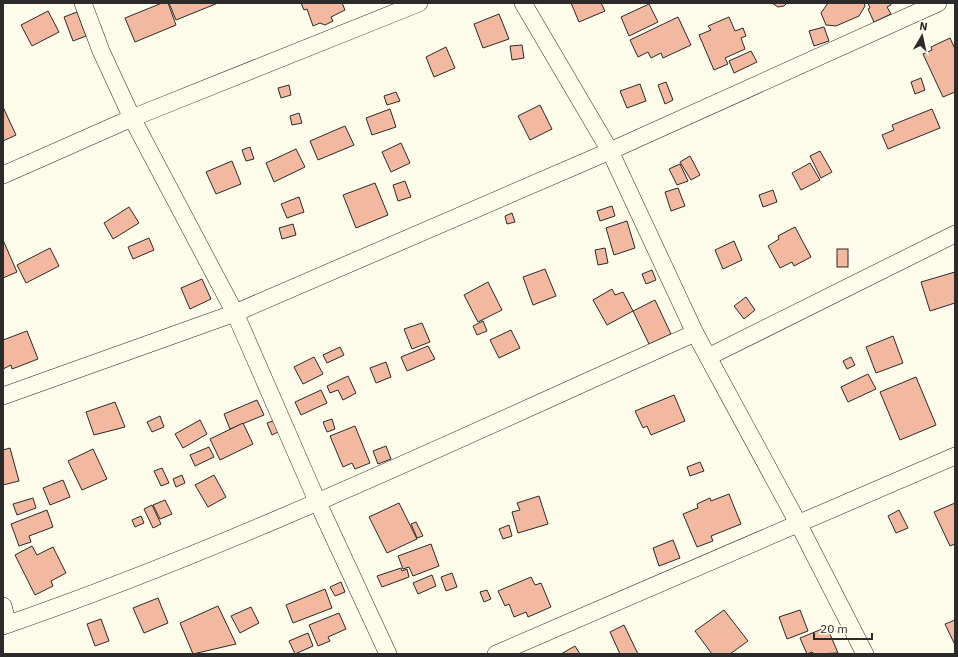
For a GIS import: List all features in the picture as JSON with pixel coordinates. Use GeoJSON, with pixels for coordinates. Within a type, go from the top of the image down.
{"type":"FeatureCollection","features":[{"type":"Feature","properties":{"kind":"street"},"geometry":{"type":"LineString","coordinates":[[83,3],[101,51],[132,118],[235,313],[318,503],[388,654]]}},
{"type":"Feature","properties":{"kind":"street"},"geometry":{"type":"LineString","coordinates":[[3,175],[132,118],[419,3]]}},
{"type":"Feature","properties":{"kind":"street"},"geometry":{"type":"LineString","coordinates":[[524,3],[610,151],[695,333],[798,523],[865,654]]}},
{"type":"Feature","properties":{"kind":"street"},"geometry":{"type":"LineString","coordinates":[[3,396],[235,313],[610,151],[938,3]]}},
{"type":"Feature","properties":{"kind":"street"},"geometry":{"type":"LineString","coordinates":[[708,357],[955,234]]}},
{"type":"Feature","properties":{"kind":"street"},"geometry":{"type":"LineString","coordinates":[[3,606],[6,625],[84,597],[318,503],[695,333]]}},
{"type":"Feature","properties":{"kind":"street"},"geometry":{"type":"LineString","coordinates":[[496,654],[955,456]]}},
{"type":"Feature","properties":{"kind":"building"},"geometry":{"type":"Polygon","coordinates":[[[162,3],[168,3],[176,25],[135,42],[125,18],[162,3]]]}},
{"type":"Feature","properties":{"kind":"building"},"geometry":{"type":"Polygon","coordinates":[[[169,3],[218,3],[176,20],[169,3]]]}},
{"type":"Feature","properties":{"kind":"building"},"geometry":{"type":"Polygon","coordinates":[[[301,3],[342,3],[345,10],[331,17],[333,21],[325,25],[320,23],[313,26],[307,9],[304,10],[301,3]]]}},
{"type":"Feature","properties":{"kind":"building"},"geometry":{"type":"Polygon","coordinates":[[[571,3],[601,3],[605,11],[579,22],[571,3]]]}},
{"type":"Feature","properties":{"kind":"building"},"geometry":{"type":"Polygon","coordinates":[[[772,3],[787,3],[784,6],[778,7],[772,3]]]}},
{"type":"Feature","properties":{"kind":"building"},"geometry":{"type":"Polygon","coordinates":[[[828,3],[864,3],[865,6],[859,16],[836,26],[826,25],[821,13],[828,3]]]}},
{"type":"Feature","properties":{"kind":"building"},"geometry":{"type":"Polygon","coordinates":[[[868,3],[890,3],[891,5],[887,7],[891,14],[874,22],[868,9],[870,8],[868,3]]]}},
{"type":"Feature","properties":{"kind":"building"},"geometry":{"type":"Polygon","coordinates":[[[649,4],[658,22],[629,36],[621,17],[649,4]]]}},
{"type":"Feature","properties":{"kind":"building"},"geometry":{"type":"Polygon","coordinates":[[[48,11],[59,32],[32,46],[21,25],[48,11]]]}},
{"type":"Feature","properties":{"kind":"building"},"geometry":{"type":"Polygon","coordinates":[[[77,12],[86,36],[73,41],[64,17],[77,12]]]}},
{"type":"Feature","properties":{"kind":"building"},"geometry":{"type":"Polygon","coordinates":[[[499,14],[509,39],[483,48],[474,24],[499,14]]]}},
{"type":"Feature","properties":{"kind":"building"},"geometry":{"type":"Polygon","coordinates":[[[678,17],[691,45],[663,58],[661,53],[651,58],[648,52],[638,57],[630,40],[678,17]]]}},
{"type":"Feature","properties":{"kind":"building"},"geometry":{"type":"Polygon","coordinates":[[[729,17],[735,31],[743,28],[746,36],[741,38],[745,49],[725,58],[728,64],[714,70],[699,35],[711,30],[708,26],[729,17]]]}},
{"type":"Feature","properties":{"kind":"building"},"geometry":{"type":"Polygon","coordinates":[[[824,27],[829,41],[814,46],[809,31],[824,27]]]}},
{"type":"Feature","properties":{"kind":"building"},"geometry":{"type":"Polygon","coordinates":[[[950,38],[955,49],[955,92],[943,97],[923,54],[932,50],[931,47],[950,38]]]}},
{"type":"Feature","properties":{"kind":"building"},"geometry":{"type":"Polygon","coordinates":[[[522,45],[524,58],[512,60],[510,46],[522,45]]]}},
{"type":"Feature","properties":{"kind":"building"},"geometry":{"type":"Polygon","coordinates":[[[446,47],[455,68],[434,77],[426,57],[446,47]]]}},
{"type":"Feature","properties":{"kind":"building"},"geometry":{"type":"Polygon","coordinates":[[[751,51],[757,62],[734,73],[729,61],[751,51]]]}},
{"type":"Feature","properties":{"kind":"building"},"geometry":{"type":"Polygon","coordinates":[[[921,78],[925,90],[915,94],[911,82],[921,78]]]}},
{"type":"Feature","properties":{"kind":"building"},"geometry":{"type":"Polygon","coordinates":[[[666,82],[673,100],[665,104],[658,85],[666,82]]]}},
{"type":"Feature","properties":{"kind":"building"},"geometry":{"type":"Polygon","coordinates":[[[640,84],[646,101],[627,108],[620,91],[640,84]]]}},
{"type":"Feature","properties":{"kind":"building"},"geometry":{"type":"Polygon","coordinates":[[[289,85],[291,95],[281,98],[278,88],[289,85]]]}},
{"type":"Feature","properties":{"kind":"building"},"geometry":{"type":"Polygon","coordinates":[[[396,92],[400,101],[387,105],[384,96],[396,92]]]}},
{"type":"Feature","properties":{"kind":"building"},"geometry":{"type":"Polygon","coordinates":[[[540,105],[552,129],[530,140],[518,116],[540,105]]]}},
{"type":"Feature","properties":{"kind":"building"},"geometry":{"type":"Polygon","coordinates":[[[3,107],[16,135],[3,141],[3,107]]]}},
{"type":"Feature","properties":{"kind":"building"},"geometry":{"type":"Polygon","coordinates":[[[390,109],[396,127],[372,135],[366,118],[390,109]]]}},
{"type":"Feature","properties":{"kind":"building"},"geometry":{"type":"Polygon","coordinates":[[[932,109],[940,128],[888,149],[882,135],[894,130],[892,125],[932,109]]]}},
{"type":"Feature","properties":{"kind":"building"},"geometry":{"type":"Polygon","coordinates":[[[299,113],[302,123],[292,125],[290,116],[299,113]]]}},
{"type":"Feature","properties":{"kind":"building"},"geometry":{"type":"Polygon","coordinates":[[[345,126],[354,145],[318,160],[310,141],[345,126]]]}},
{"type":"Feature","properties":{"kind":"building"},"geometry":{"type":"Polygon","coordinates":[[[401,143],[410,163],[391,172],[382,152],[401,143]]]}},
{"type":"Feature","properties":{"kind":"building"},"geometry":{"type":"Polygon","coordinates":[[[250,147],[254,159],[246,161],[242,150],[250,147]]]}},
{"type":"Feature","properties":{"kind":"building"},"geometry":{"type":"Polygon","coordinates":[[[296,149],[305,167],[274,182],[266,163],[296,149]]]}},
{"type":"Feature","properties":{"kind":"building"},"geometry":{"type":"Polygon","coordinates":[[[820,151],[832,172],[821,178],[810,156],[820,151]]]}},
{"type":"Feature","properties":{"kind":"building"},"geometry":{"type":"Polygon","coordinates":[[[690,156],[700,175],[691,180],[680,162],[690,156]]]}},
{"type":"Feature","properties":{"kind":"building"},"geometry":{"type":"Polygon","coordinates":[[[232,161],[241,184],[216,194],[206,172],[232,161]]]}},
{"type":"Feature","properties":{"kind":"building"},"geometry":{"type":"Polygon","coordinates":[[[810,163],[820,180],[801,190],[792,173],[810,163]]]}},
{"type":"Feature","properties":{"kind":"building"},"geometry":{"type":"Polygon","coordinates":[[[680,164],[688,181],[677,185],[669,169],[680,164]]]}},
{"type":"Feature","properties":{"kind":"building"},"geometry":{"type":"Polygon","coordinates":[[[405,181],[411,197],[398,201],[393,185],[405,181]]]}},
{"type":"Feature","properties":{"kind":"building"},"geometry":{"type":"Polygon","coordinates":[[[375,183],[388,215],[356,228],[343,195],[375,183]]]}},
{"type":"Feature","properties":{"kind":"building"},"geometry":{"type":"Polygon","coordinates":[[[678,188],[685,206],[671,211],[665,192],[678,188]]]}},
{"type":"Feature","properties":{"kind":"building"},"geometry":{"type":"Polygon","coordinates":[[[773,190],[777,202],[763,207],[759,195],[773,190]]]}},
{"type":"Feature","properties":{"kind":"building"},"geometry":{"type":"Polygon","coordinates":[[[299,197],[304,212],[287,218],[281,204],[299,197]]]}},
{"type":"Feature","properties":{"kind":"building"},"geometry":{"type":"Polygon","coordinates":[[[612,206],[615,216],[600,221],[597,211],[612,206]]]}},
{"type":"Feature","properties":{"kind":"building"},"geometry":{"type":"Polygon","coordinates":[[[129,207],[139,223],[113,239],[104,223],[129,207]]]}},
{"type":"Feature","properties":{"kind":"building"},"geometry":{"type":"Polygon","coordinates":[[[512,213],[515,222],[507,224],[505,216],[512,213]]]}},
{"type":"Feature","properties":{"kind":"building"},"geometry":{"type":"Polygon","coordinates":[[[627,221],[635,248],[614,255],[606,228],[627,221]]]}},
{"type":"Feature","properties":{"kind":"building"},"geometry":{"type":"Polygon","coordinates":[[[293,224],[296,235],[282,239],[279,228],[293,224]]]}},
{"type":"Feature","properties":{"kind":"building"},"geometry":{"type":"Polygon","coordinates":[[[795,227],[811,257],[794,266],[792,262],[780,268],[768,246],[779,239],[778,236],[795,227]]]}},
{"type":"Feature","properties":{"kind":"building"},"geometry":{"type":"Polygon","coordinates":[[[149,238],[154,250],[133,259],[128,247],[149,238]]]}},
{"type":"Feature","properties":{"kind":"building"},"geometry":{"type":"Polygon","coordinates":[[[3,240],[17,272],[3,278],[3,240]]]}},
{"type":"Feature","properties":{"kind":"building"},"geometry":{"type":"Polygon","coordinates":[[[734,241],[742,260],[723,269],[715,250],[734,241]]]}},
{"type":"Feature","properties":{"kind":"building"},"geometry":{"type":"Polygon","coordinates":[[[50,248],[59,266],[26,283],[17,265],[50,248]]]}},
{"type":"Feature","properties":{"kind":"building"},"geometry":{"type":"Polygon","coordinates":[[[605,248],[608,263],[598,265],[595,250],[605,248]]]}},
{"type":"Feature","properties":{"kind":"building"},"geometry":{"type":"Polygon","coordinates":[[[837,249],[848,249],[848,267],[837,267],[837,249]]]}},
{"type":"Feature","properties":{"kind":"building"},"geometry":{"type":"Polygon","coordinates":[[[545,269],[556,296],[533,305],[523,277],[545,269]]]}},
{"type":"Feature","properties":{"kind":"building"},"geometry":{"type":"Polygon","coordinates":[[[652,270],[656,280],[646,284],[642,274],[652,270]]]}},
{"type":"Feature","properties":{"kind":"building"},"geometry":{"type":"Polygon","coordinates":[[[955,272],[955,303],[930,311],[921,282],[955,272]]]}},
{"type":"Feature","properties":{"kind":"building"},"geometry":{"type":"Polygon","coordinates":[[[202,279],[211,299],[190,309],[181,288],[202,279]]]}},
{"type":"Feature","properties":{"kind":"building"},"geometry":{"type":"Polygon","coordinates":[[[488,282],[502,310],[478,322],[464,295],[488,282]]]}},
{"type":"Feature","properties":{"kind":"building"},"geometry":{"type":"Polygon","coordinates":[[[612,289],[615,295],[623,292],[633,311],[607,325],[593,300],[612,289]]]}},
{"type":"Feature","properties":{"kind":"building"},"geometry":{"type":"Polygon","coordinates":[[[746,297],[755,310],[744,319],[734,306],[746,297]]]}},
{"type":"Feature","properties":{"kind":"building"},"geometry":{"type":"Polygon","coordinates":[[[655,300],[671,334],[649,344],[633,311],[655,300]]]}},
{"type":"Feature","properties":{"kind":"building"},"geometry":{"type":"Polygon","coordinates":[[[483,321],[487,331],[477,335],[473,326],[483,321]]]}},
{"type":"Feature","properties":{"kind":"building"},"geometry":{"type":"Polygon","coordinates":[[[422,323],[430,342],[412,349],[404,329],[422,323]]]}},
{"type":"Feature","properties":{"kind":"building"},"geometry":{"type":"Polygon","coordinates":[[[511,330],[520,348],[499,358],[490,340],[511,330]]]}},
{"type":"Feature","properties":{"kind":"building"},"geometry":{"type":"Polygon","coordinates":[[[27,331],[38,359],[12,369],[11,365],[3,369],[3,340],[27,331]]]}},
{"type":"Feature","properties":{"kind":"building"},"geometry":{"type":"Polygon","coordinates":[[[893,336],[903,363],[876,373],[866,347],[893,336]]]}},
{"type":"Feature","properties":{"kind":"building"},"geometry":{"type":"Polygon","coordinates":[[[428,346],[435,359],[407,371],[401,357],[428,346]]]}},
{"type":"Feature","properties":{"kind":"building"},"geometry":{"type":"Polygon","coordinates":[[[340,347],[344,355],[327,363],[323,355],[340,347]]]}},
{"type":"Feature","properties":{"kind":"building"},"geometry":{"type":"Polygon","coordinates":[[[314,357],[323,374],[303,384],[294,367],[314,357]]]}},
{"type":"Feature","properties":{"kind":"building"},"geometry":{"type":"Polygon","coordinates":[[[851,357],[855,365],[847,369],[843,361],[851,357]]]}},
{"type":"Feature","properties":{"kind":"building"},"geometry":{"type":"Polygon","coordinates":[[[386,362],[391,377],[376,383],[370,368],[386,362]]]}},
{"type":"Feature","properties":{"kind":"building"},"geometry":{"type":"Polygon","coordinates":[[[868,374],[876,389],[848,402],[841,387],[868,374]]]}},
{"type":"Feature","properties":{"kind":"building"},"geometry":{"type":"Polygon","coordinates":[[[348,376],[356,393],[343,400],[338,390],[330,393],[327,386],[348,376]]]}},
{"type":"Feature","properties":{"kind":"building"},"geometry":{"type":"Polygon","coordinates":[[[916,377],[936,425],[900,440],[880,392],[916,377]]]}},
{"type":"Feature","properties":{"kind":"building"},"geometry":{"type":"Polygon","coordinates":[[[321,390],[327,403],[301,415],[295,402],[321,390]]]}},
{"type":"Feature","properties":{"kind":"building"},"geometry":{"type":"Polygon","coordinates":[[[674,395],[685,421],[651,435],[647,426],[643,428],[635,411],[674,395]]]}},
{"type":"Feature","properties":{"kind":"building"},"geometry":{"type":"Polygon","coordinates":[[[257,400],[264,415],[230,429],[224,414],[257,400]]]}},
{"type":"Feature","properties":{"kind":"building"},"geometry":{"type":"Polygon","coordinates":[[[115,402],[125,427],[94,435],[86,412],[115,402]]]}},
{"type":"Feature","properties":{"kind":"building"},"geometry":{"type":"Polygon","coordinates":[[[160,416],[164,427],[152,432],[147,422],[160,416]]]}},
{"type":"Feature","properties":{"kind":"building"},"geometry":{"type":"Polygon","coordinates":[[[332,419],[335,429],[327,432],[323,422],[332,419]]]}},
{"type":"Feature","properties":{"kind":"building"},"geometry":{"type":"Polygon","coordinates":[[[200,420],[207,434],[183,448],[175,434],[200,420]]]}},
{"type":"Feature","properties":{"kind":"building"},"geometry":{"type":"Polygon","coordinates":[[[275,420],[280,431],[272,435],[267,423],[275,420]]]}},
{"type":"Feature","properties":{"kind":"building"},"geometry":{"type":"Polygon","coordinates":[[[243,423],[253,444],[220,460],[210,439],[243,423]]]}},
{"type":"Feature","properties":{"kind":"building"},"geometry":{"type":"Polygon","coordinates":[[[355,426],[370,463],[355,469],[352,463],[343,467],[330,436],[355,426]]]}},
{"type":"Feature","properties":{"kind":"building"},"geometry":{"type":"Polygon","coordinates":[[[386,446],[391,459],[378,464],[373,451],[386,446]]]}},
{"type":"Feature","properties":{"kind":"building"},"geometry":{"type":"Polygon","coordinates":[[[209,447],[214,457],[195,466],[190,455],[209,447]]]}},
{"type":"Feature","properties":{"kind":"building"},"geometry":{"type":"Polygon","coordinates":[[[10,448],[19,481],[3,485],[3,450],[10,448]]]}},
{"type":"Feature","properties":{"kind":"building"},"geometry":{"type":"Polygon","coordinates":[[[93,449],[107,479],[82,490],[68,461],[93,449]]]}},
{"type":"Feature","properties":{"kind":"building"},"geometry":{"type":"Polygon","coordinates":[[[700,462],[704,471],[690,476],[687,467],[700,462]]]}},
{"type":"Feature","properties":{"kind":"building"},"geometry":{"type":"Polygon","coordinates":[[[162,468],[169,483],[161,486],[154,471],[162,468]]]}},
{"type":"Feature","properties":{"kind":"building"},"geometry":{"type":"Polygon","coordinates":[[[182,475],[185,483],[176,487],[173,479],[182,475]]]}},
{"type":"Feature","properties":{"kind":"building"},"geometry":{"type":"Polygon","coordinates":[[[214,475],[226,497],[208,507],[195,485],[214,475]]]}},
{"type":"Feature","properties":{"kind":"building"},"geometry":{"type":"Polygon","coordinates":[[[63,480],[70,497],[50,505],[43,488],[63,480]]]}},
{"type":"Feature","properties":{"kind":"building"},"geometry":{"type":"Polygon","coordinates":[[[729,494],[741,524],[711,536],[713,541],[697,547],[683,514],[698,508],[697,504],[710,498],[711,501],[729,494]]]}},
{"type":"Feature","properties":{"kind":"building"},"geometry":{"type":"Polygon","coordinates":[[[539,496],[548,524],[518,533],[512,512],[520,510],[517,503],[539,496]]]}},
{"type":"Feature","properties":{"kind":"building"},"geometry":{"type":"Polygon","coordinates":[[[33,498],[36,508],[17,515],[13,504],[33,498]]]}},
{"type":"Feature","properties":{"kind":"building"},"geometry":{"type":"Polygon","coordinates":[[[165,500],[172,514],[160,519],[153,505],[165,500]]]}},
{"type":"Feature","properties":{"kind":"building"},"geometry":{"type":"Polygon","coordinates":[[[399,503],[417,539],[387,553],[369,517],[399,503]]]}},
{"type":"Feature","properties":{"kind":"building"},"geometry":{"type":"Polygon","coordinates":[[[955,503],[955,544],[950,546],[934,512],[955,503]]]}},
{"type":"Feature","properties":{"kind":"building"},"geometry":{"type":"Polygon","coordinates":[[[152,505],[161,524],[153,528],[144,509],[152,505]]]}},
{"type":"Feature","properties":{"kind":"building"},"geometry":{"type":"Polygon","coordinates":[[[47,510],[53,527],[29,536],[31,542],[19,546],[11,524],[47,510]]]}},
{"type":"Feature","properties":{"kind":"building"},"geometry":{"type":"Polygon","coordinates":[[[899,510],[908,528],[896,533],[888,516],[899,510]]]}},
{"type":"Feature","properties":{"kind":"building"},"geometry":{"type":"Polygon","coordinates":[[[141,516],[144,523],[135,527],[132,520],[141,516]]]}},
{"type":"Feature","properties":{"kind":"building"},"geometry":{"type":"Polygon","coordinates":[[[416,522],[423,536],[417,538],[411,524],[416,522]]]}},
{"type":"Feature","properties":{"kind":"building"},"geometry":{"type":"Polygon","coordinates":[[[509,525],[512,536],[503,539],[499,529],[509,525]]]}},
{"type":"Feature","properties":{"kind":"building"},"geometry":{"type":"Polygon","coordinates":[[[673,540],[680,558],[659,566],[653,548],[673,540]]]}},
{"type":"Feature","properties":{"kind":"building"},"geometry":{"type":"Polygon","coordinates":[[[431,544],[439,566],[413,576],[409,567],[403,569],[398,556],[431,544]]]}},
{"type":"Feature","properties":{"kind":"building"},"geometry":{"type":"Polygon","coordinates":[[[32,546],[37,555],[53,547],[66,573],[51,581],[53,586],[35,595],[15,555],[32,546]]]}},
{"type":"Feature","properties":{"kind":"building"},"geometry":{"type":"Polygon","coordinates":[[[401,568],[402,571],[407,569],[409,577],[382,587],[377,576],[401,568]]]}},
{"type":"Feature","properties":{"kind":"building"},"geometry":{"type":"Polygon","coordinates":[[[452,573],[457,587],[446,591],[441,577],[452,573]]]}},
{"type":"Feature","properties":{"kind":"building"},"geometry":{"type":"Polygon","coordinates":[[[432,575],[436,586],[418,594],[413,583],[432,575]]]}},
{"type":"Feature","properties":{"kind":"building"},"geometry":{"type":"Polygon","coordinates":[[[531,577],[535,585],[541,583],[551,607],[528,617],[526,612],[514,617],[509,604],[505,606],[498,591],[531,577]]]}},
{"type":"Feature","properties":{"kind":"building"},"geometry":{"type":"Polygon","coordinates":[[[341,582],[345,592],[335,596],[330,587],[341,582]]]}},
{"type":"Feature","properties":{"kind":"building"},"geometry":{"type":"Polygon","coordinates":[[[325,589],[332,608],[293,623],[286,605],[325,589]]]}},
{"type":"Feature","properties":{"kind":"building"},"geometry":{"type":"Polygon","coordinates":[[[487,590],[491,599],[484,602],[480,592],[487,590]]]}},
{"type":"Feature","properties":{"kind":"building"},"geometry":{"type":"Polygon","coordinates":[[[158,598],[168,623],[144,633],[133,608],[158,598]]]}},
{"type":"Feature","properties":{"kind":"building"},"geometry":{"type":"Polygon","coordinates":[[[218,606],[236,644],[193,654],[180,623],[218,606]]]}},
{"type":"Feature","properties":{"kind":"building"},"geometry":{"type":"Polygon","coordinates":[[[251,607],[259,623],[240,633],[231,616],[251,607]]]}},
{"type":"Feature","properties":{"kind":"building"},"geometry":{"type":"Polygon","coordinates":[[[724,610],[748,641],[730,654],[712,654],[695,631],[724,610]]]}},
{"type":"Feature","properties":{"kind":"building"},"geometry":{"type":"Polygon","coordinates":[[[800,610],[808,631],[787,639],[779,617],[800,610]]]}},
{"type":"Feature","properties":{"kind":"building"},"geometry":{"type":"Polygon","coordinates":[[[339,613],[346,629],[328,637],[330,641],[318,646],[309,625],[339,613]]]}},
{"type":"Feature","properties":{"kind":"building"},"geometry":{"type":"Polygon","coordinates":[[[101,619],[109,641],[95,646],[87,624],[101,619]]]}},
{"type":"Feature","properties":{"kind":"building"},"geometry":{"type":"Polygon","coordinates":[[[955,620],[955,645],[945,624],[955,620]]]}},
{"type":"Feature","properties":{"kind":"building"},"geometry":{"type":"Polygon","coordinates":[[[624,625],[638,654],[620,654],[610,632],[624,625]]]}},
{"type":"Feature","properties":{"kind":"building"},"geometry":{"type":"Polygon","coordinates":[[[827,627],[838,653],[814,654],[812,652],[807,654],[800,638],[827,627]]]}},
{"type":"Feature","properties":{"kind":"building"},"geometry":{"type":"Polygon","coordinates":[[[308,633],[313,646],[295,654],[289,641],[308,633]]]}},
{"type":"Feature","properties":{"kind":"building"},"geometry":{"type":"Polygon","coordinates":[[[575,646],[580,654],[561,654],[575,646]]]}}]}
